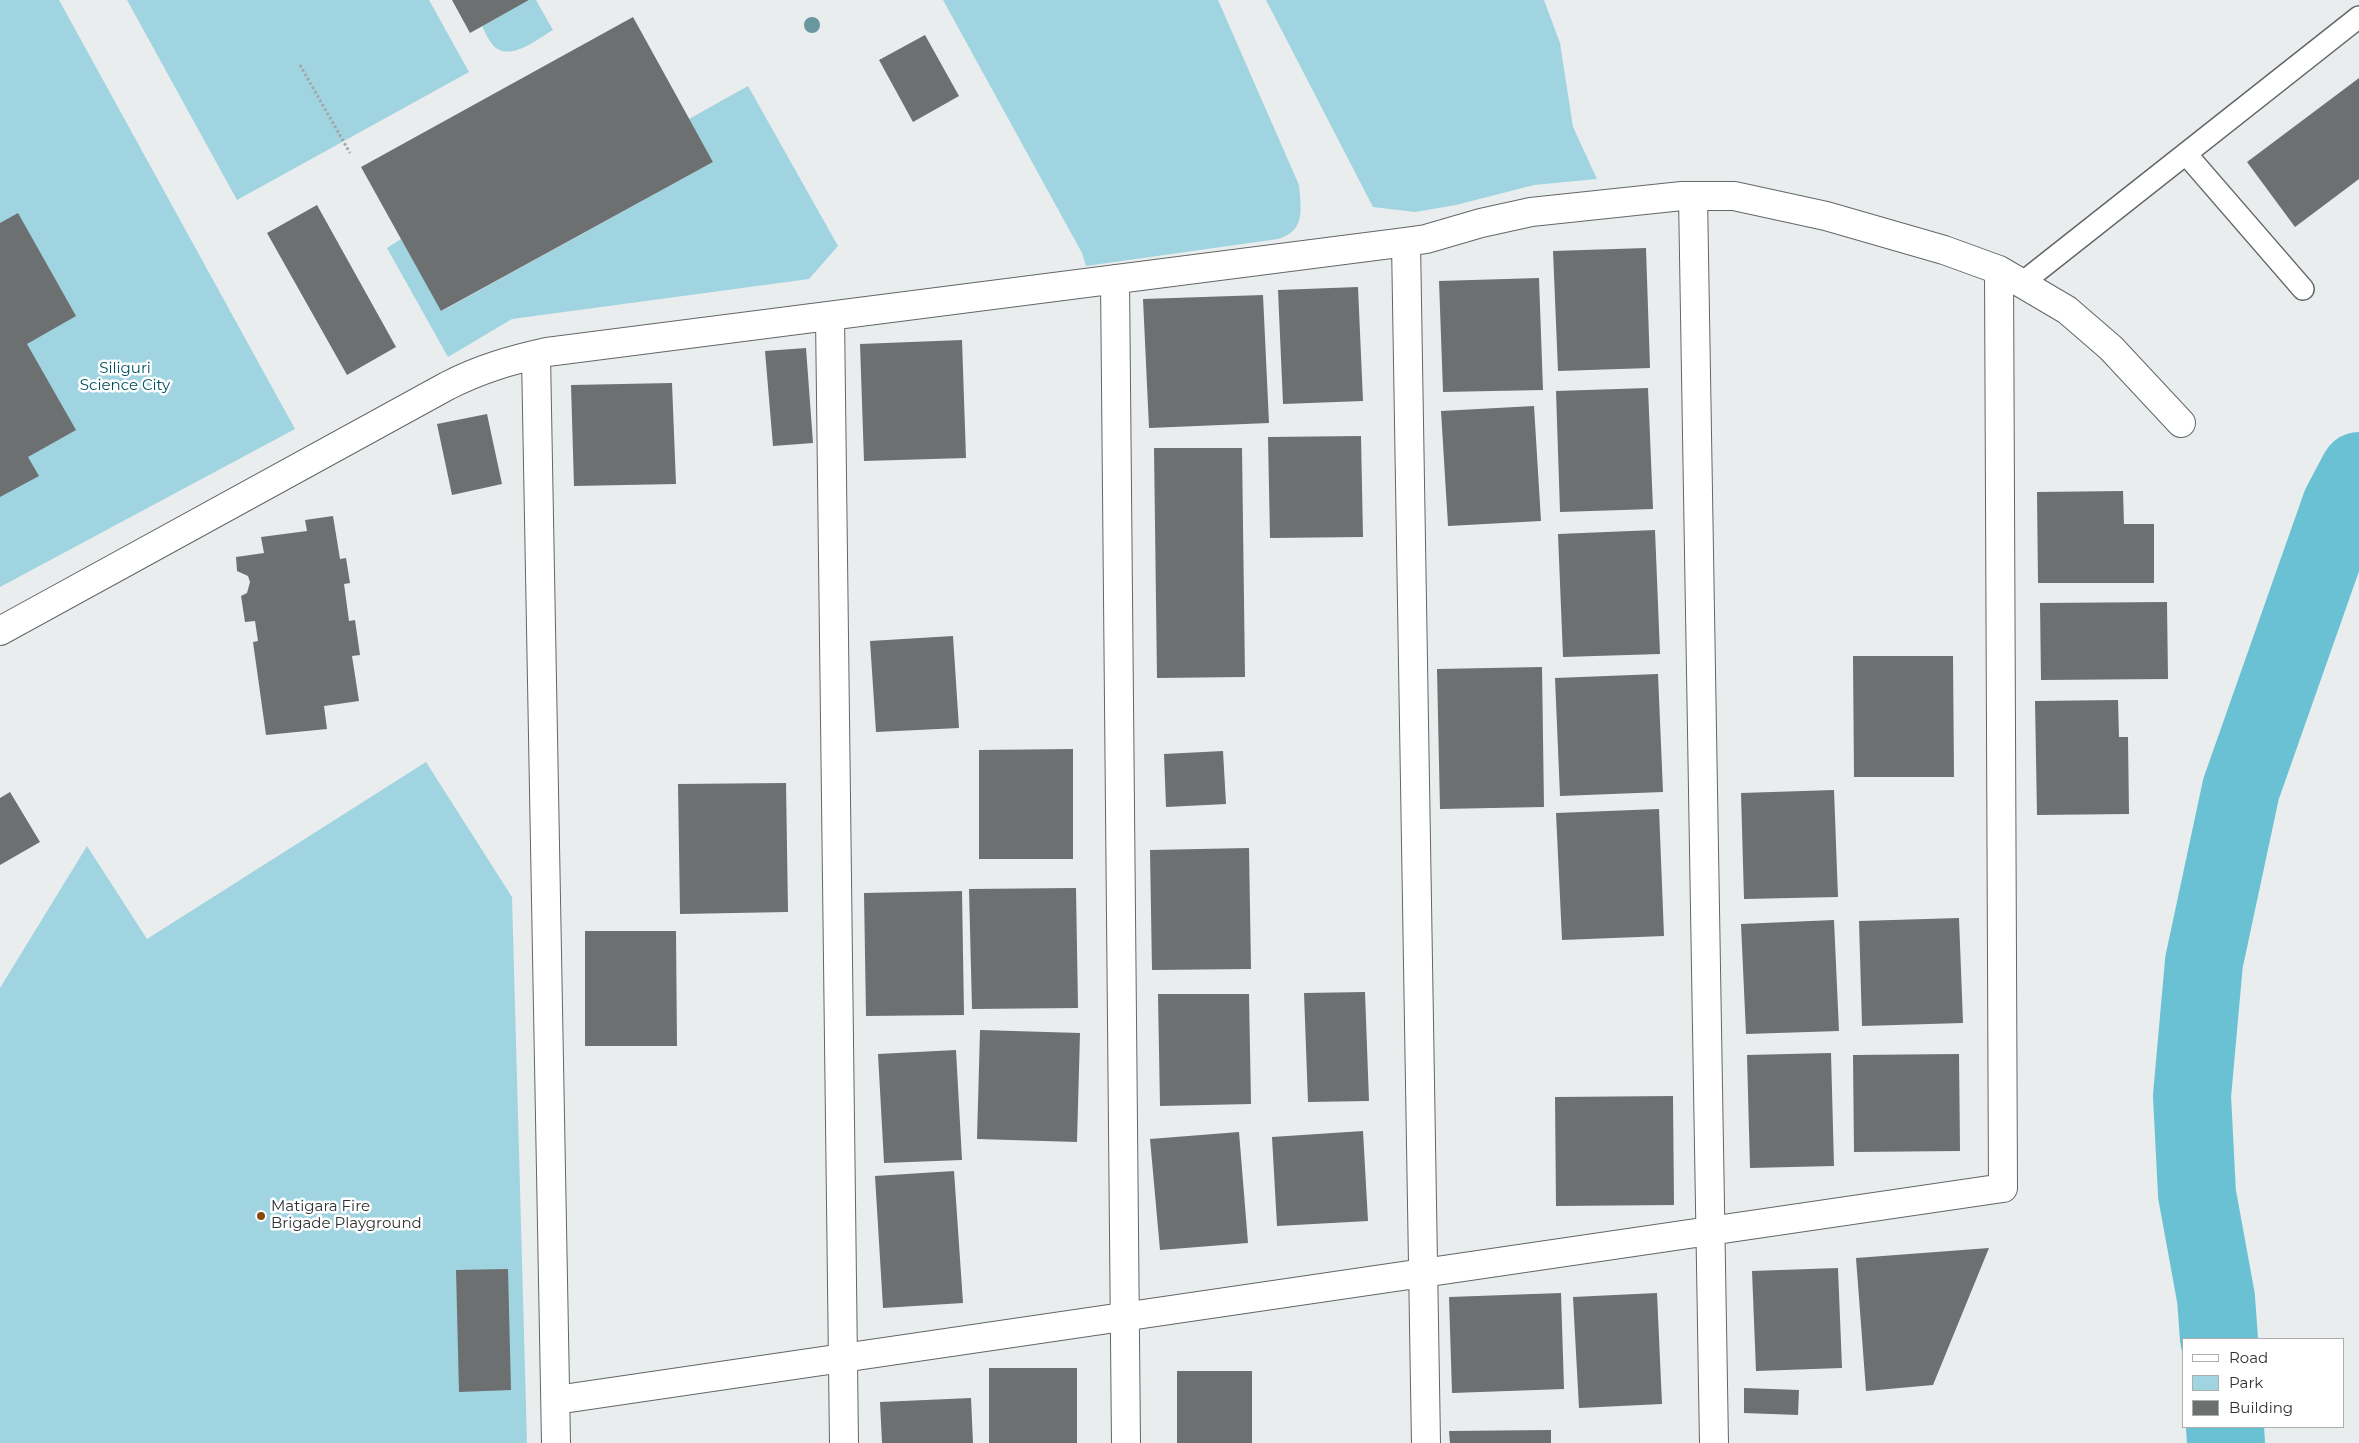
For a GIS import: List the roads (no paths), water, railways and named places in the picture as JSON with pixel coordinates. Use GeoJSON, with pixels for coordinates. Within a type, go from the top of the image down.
{"type":"FeatureCollection","features":[{"type":"Feature","properties":{"kind":"street"},"geometry":{"type":"LineString","coordinates":[[1693,196],[1714,1443]]}},
{"type":"Feature","properties":{"kind":"street"},"geometry":{"type":"LineString","coordinates":[[0,631],[474,372],[536,355],[1406,242],[1426,239],[1481,223],[1531,212],[1693,196],[1734,196],[1826,216],[1944,250],[2011,276],[2067,310],[2111,348],[2181,423]]}},
{"type":"Feature","properties":{"kind":"street"},"geometry":{"type":"LineString","coordinates":[[1406,242],[1426,1443]]}},
{"type":"Feature","properties":{"kind":"street"},"geometry":{"type":"LineString","coordinates":[[556,1400],[2003,1188],[2011,276]]}},
{"type":"Feature","properties":{"kind":"street"},"geometry":{"type":"LineString","coordinates":[[1115,279],[1126,1443]]}},
{"type":"Feature","properties":{"kind":"street"},"geometry":{"type":"LineString","coordinates":[[830,316],[844,1443]]}},
{"type":"Feature","properties":{"kind":"street"},"geometry":{"type":"LineString","coordinates":[[536,355],[556,1443]]}},
{"type":"Feature","properties":{"kind":"lane"},"geometry":{"type":"LineString","coordinates":[[2011,276],[2186,154],[2359,17]]}},
{"type":"Feature","properties":{"kind":"lane"},"geometry":{"type":"LineString","coordinates":[[2186,154],[2302,289]]}},
{"type":"Feature","properties":{"kind":"waterway"},"geometry":{"type":"LineString","coordinates":[[2219,1338],[2216,1298],[2197,1194],[2192,1096],[2204,962],[2241,789],[2341,505],[2359,471]]}},
{"type":"Feature","properties":{"kind":"waterway"},"geometry":{"type":"LineString","coordinates":[[2225,1428],[2226,1443]]}},
{"type":"Feature","properties":{"kind":"place","name":"Matigara Fire Brigade Playground"},"geometry":{"type":"Point","coordinates":[261,1216]}},
{"type":"Feature","properties":{"kind":"park label","name":"Siliguri Science City"},"geometry":{"type":"Point","coordinates":[125,378]}}]}
